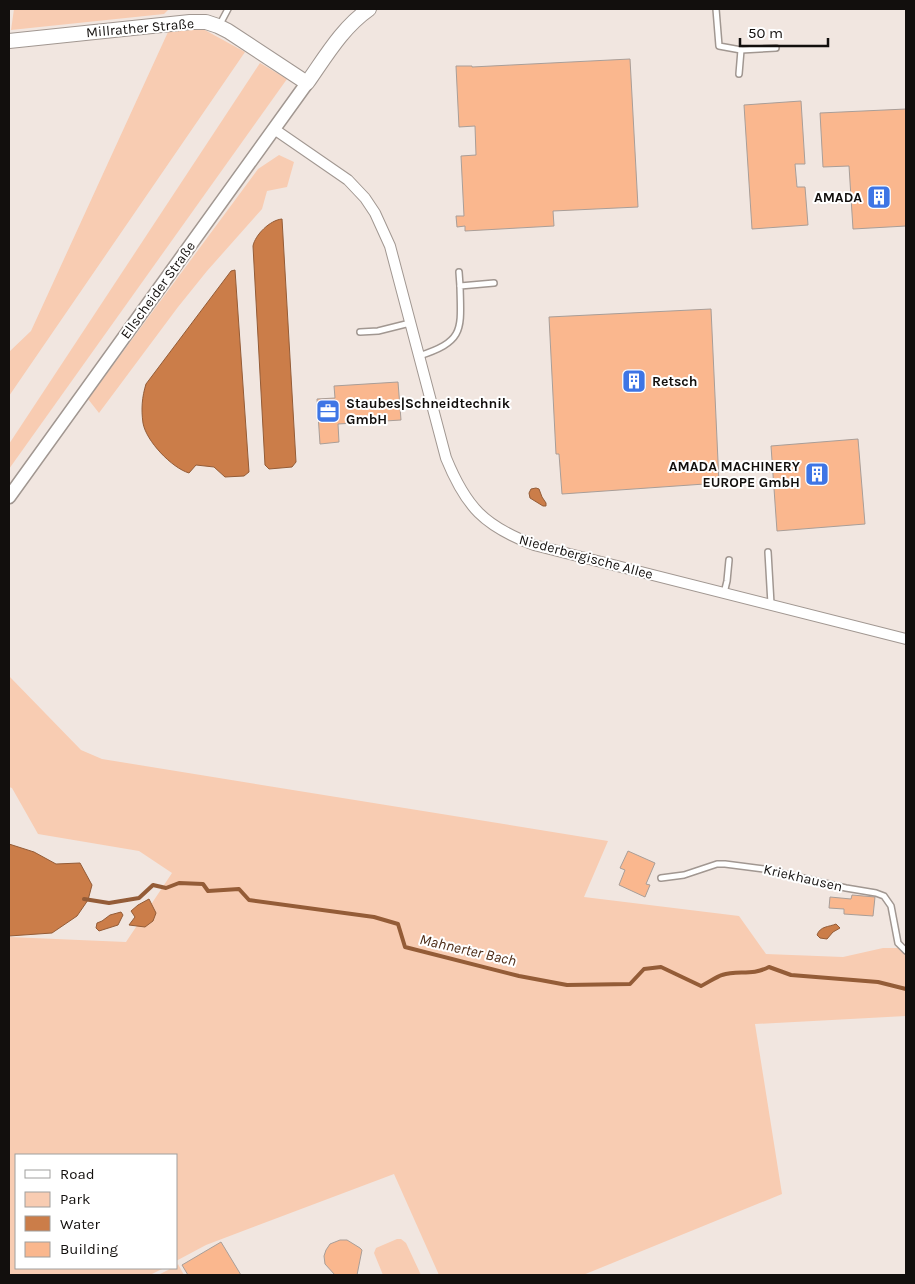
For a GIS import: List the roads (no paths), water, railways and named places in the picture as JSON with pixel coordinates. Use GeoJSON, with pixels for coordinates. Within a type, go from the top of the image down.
{"type":"FeatureCollection","features":[{"type":"Feature","properties":{"kind":"main road"},"geometry":{"type":"LineString","coordinates":[[307,83],[337,39],[357,18],[369,9]]}},
{"type":"Feature","properties":{"kind":"main road","name":"Millrather Straße"},"geometry":{"type":"LineString","coordinates":[[9,41],[190,22],[206,22],[223,29],[307,83]]}},
{"type":"Feature","properties":{"kind":"street","name":"Ellscheider Straße"},"geometry":{"type":"LineString","coordinates":[[9,497],[307,83]]}},
{"type":"Feature","properties":{"kind":"street","name":"Niederbergische Allee"},"geometry":{"type":"LineString","coordinates":[[274,129],[348,180],[375,213],[390,246],[446,458],[466,499],[484,519],[506,533],[534,545],[906,640]]}},
{"type":"Feature","properties":{"kind":"lane"},"geometry":{"type":"LineString","coordinates":[[223,29],[228,9]]}},
{"type":"Feature","properties":{"kind":"lane"},"geometry":{"type":"LineString","coordinates":[[716,9],[719,46],[741,50],[776,48]]}},
{"type":"Feature","properties":{"kind":"lane"},"geometry":{"type":"LineString","coordinates":[[739,74],[741,50]]}},
{"type":"Feature","properties":{"kind":"lane"},"geometry":{"type":"LineString","coordinates":[[418,356],[447,345],[456,336],[460,327],[458,272]]}},
{"type":"Feature","properties":{"kind":"lane"},"geometry":{"type":"LineString","coordinates":[[460,286],[494,283]]}},
{"type":"Feature","properties":{"kind":"lane"},"geometry":{"type":"LineString","coordinates":[[360,332],[378,331],[410,323]]}},
{"type":"Feature","properties":{"kind":"lane"},"geometry":{"type":"LineString","coordinates":[[768,552],[771,605]]}},
{"type":"Feature","properties":{"kind":"lane"},"geometry":{"type":"LineString","coordinates":[[724,593],[729,560]]}},
{"type":"Feature","properties":{"kind":"lane","name":"Kriekhausen"},"geometry":{"type":"LineString","coordinates":[[661,878],[684,875],[717,864],[725,864],[764,869],[846,888],[876,892],[884,896],[891,906],[898,943],[906,951]]}},
{"type":"Feature","properties":{"kind":"water"},"geometry":{"type":"Polygon","coordinates":[[[282,219],[296,462],[292,467],[269,469],[265,465],[253,246],[257,237],[264,229],[273,222],[282,219]]]}},
{"type":"Feature","properties":{"kind":"water"},"geometry":{"type":"Polygon","coordinates":[[[235,270],[249,472],[244,476],[225,477],[214,467],[196,465],[189,473],[168,460],[154,445],[145,430],[142,418],[142,403],[146,384],[231,271],[235,270]]]}},
{"type":"Feature","properties":{"kind":"water"},"geometry":{"type":"Polygon","coordinates":[[[531,489],[539,489],[546,506],[530,498],[529,493],[531,489]]]}},
{"type":"Feature","properties":{"kind":"water"},"geometry":{"type":"Polygon","coordinates":[[[9,844],[34,852],[56,864],[80,863],[92,885],[88,900],[77,916],[52,933],[9,936],[9,844]]]}},
{"type":"Feature","properties":{"kind":"water"},"geometry":{"type":"Polygon","coordinates":[[[149,899],[156,913],[153,921],[145,927],[129,925],[135,917],[131,911],[149,899]]]}},
{"type":"Feature","properties":{"kind":"water"},"geometry":{"type":"Polygon","coordinates":[[[121,912],[123,915],[118,925],[99,931],[96,928],[97,923],[110,915],[121,912]]]}},
{"type":"Feature","properties":{"kind":"water"},"geometry":{"type":"Polygon","coordinates":[[[836,924],[840,928],[827,939],[820,938],[817,935],[822,928],[836,924]]]}},
{"type":"Feature","properties":{"kind":"waterway","name":"Mahnerter Bach"},"geometry":{"type":"LineString","coordinates":[[84,899],[109,903],[139,898],[153,885],[166,888],[179,883],[203,884],[208,891],[239,889],[249,900],[374,917],[398,924],[405,947],[519,976],[567,985],[630,984],[644,969],[661,967],[701,986],[722,975],[763,970],[769,967],[791,975],[878,982],[906,989]]}},
{"type":"Feature","properties":{"kind":"place","name":"AMADA"},"geometry":{"type":"Point","coordinates":[879,197]}},
{"type":"Feature","properties":{"kind":"place","name":"Retsch"},"geometry":{"type":"Point","coordinates":[634,381]}},
{"type":"Feature","properties":{"kind":"place","name":"Staubes|Schneidtechnik GmbH"},"geometry":{"type":"Point","coordinates":[328,411]}},
{"type":"Feature","properties":{"kind":"place","name":"AMADA MACHINERY EUROPE GmbH"},"geometry":{"type":"Point","coordinates":[817,474]}}]}
